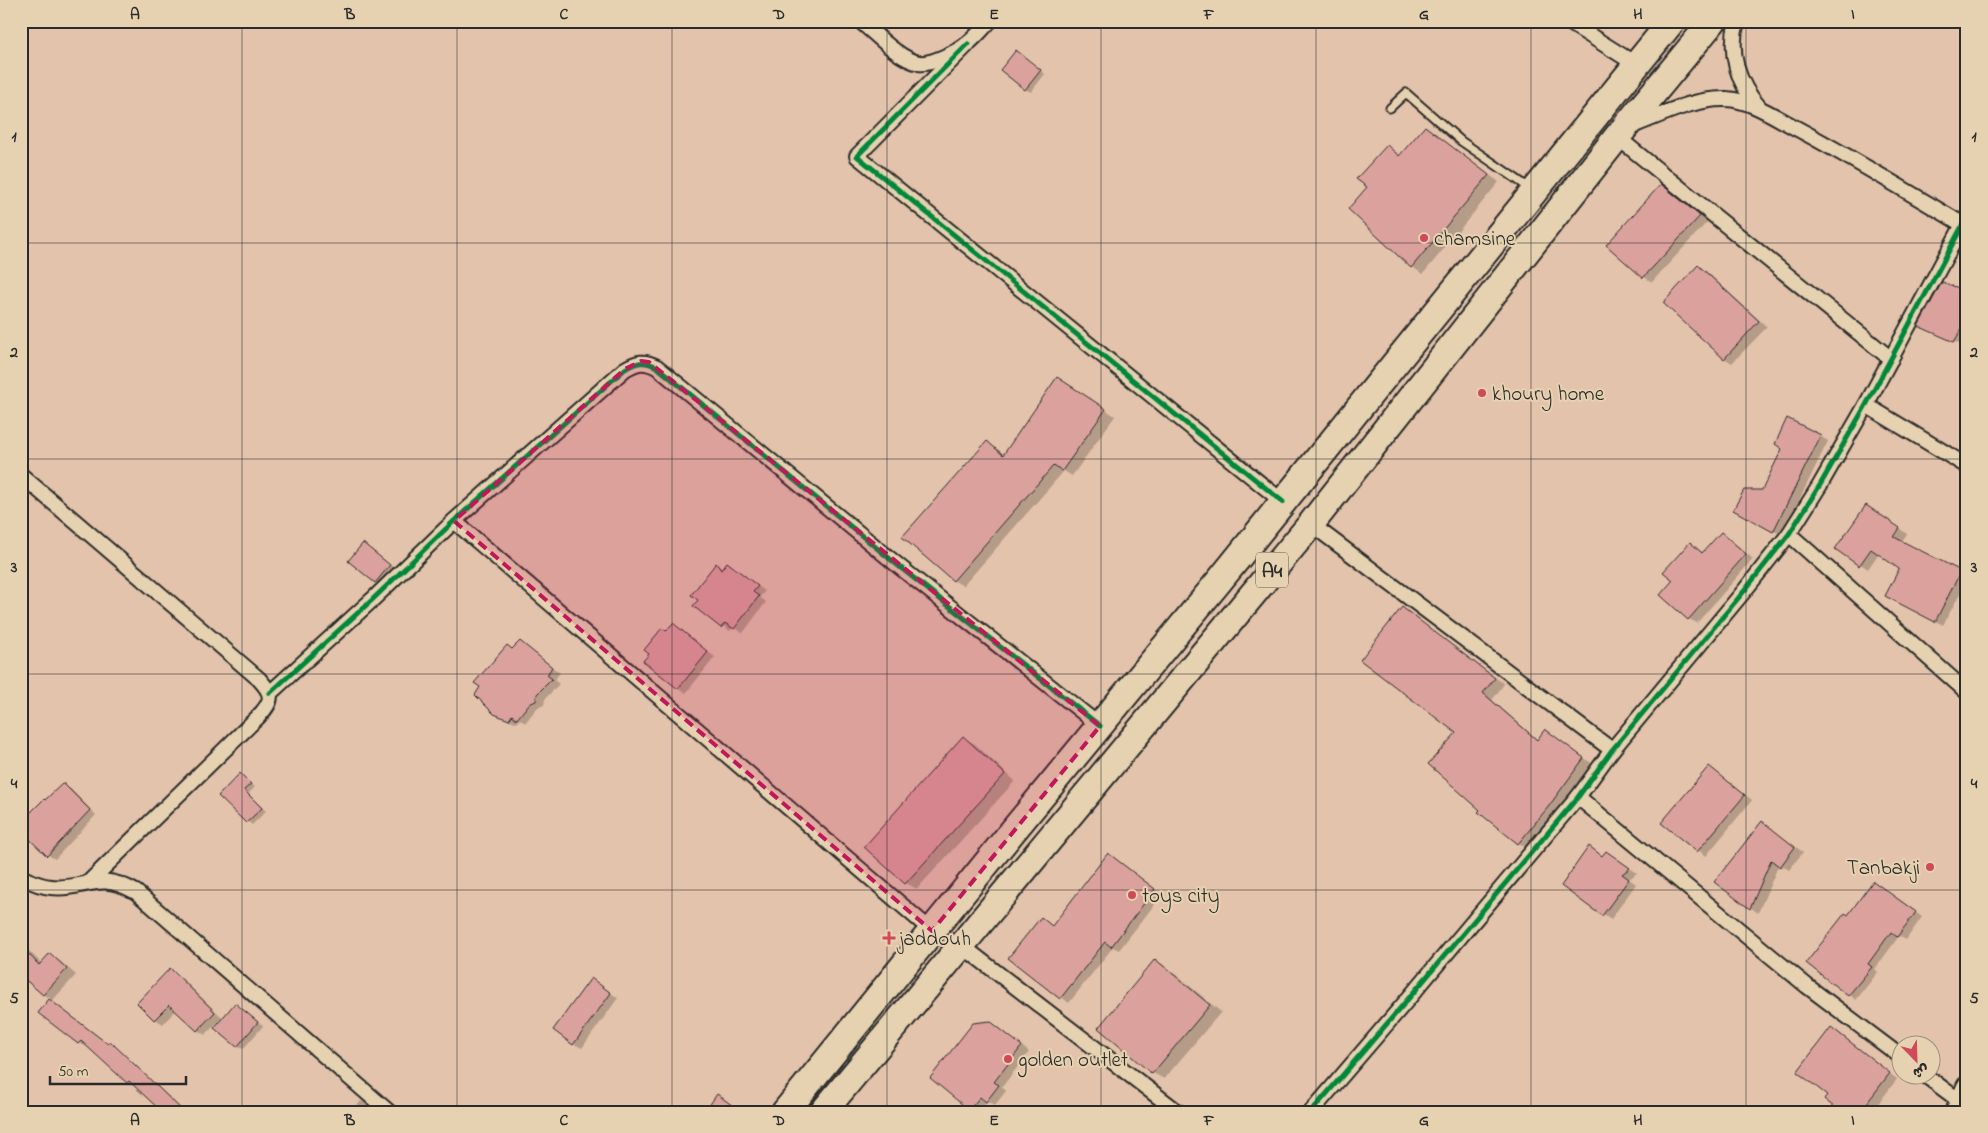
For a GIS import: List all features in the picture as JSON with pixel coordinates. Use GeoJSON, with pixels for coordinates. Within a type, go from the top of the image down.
{"type":"FeatureCollection","features":[{"type":"Feature","properties":{"kind":"highway","name":"A4"},"geometry":{"type":"LineString","coordinates":[[785,1112],[1283,502],[1672,21]]}},
{"type":"Feature","properties":{"kind":"highway","name":"A4"},"geometry":{"type":"LineString","coordinates":[[823,1112],[1311,524],[1621,133],[1713,21]]}},
{"type":"Feature","properties":{"kind":"street"},"geometry":{"type":"LineString","coordinates":[[860,21],[899,53],[921,63],[930,63],[968,44]]}},
{"type":"Feature","properties":{"kind":"street"},"geometry":{"type":"LineString","coordinates":[[990,21],[857,156],[1283,502]]}},
{"type":"Feature","properties":{"kind":"street"},"geometry":{"type":"LineString","coordinates":[[1567,21],[1637,65]]}},
{"type":"Feature","properties":{"kind":"street"},"geometry":{"type":"LineString","coordinates":[[1737,21],[1734,46],[1735,66],[1746,90],[1762,110]]}},
{"type":"Feature","properties":{"kind":"street"},"geometry":{"type":"LineString","coordinates":[[1311,1112],[1404,1005],[1578,797],[1612,750],[1789,534],[1820,485],[1866,405],[1966,223],[1835,149],[1762,110],[1742,102],[1728,99],[1685,106],[1621,133],[1891,359]]}},
{"type":"Feature","properties":{"kind":"street"},"geometry":{"type":"LineString","coordinates":[[270,693],[372,600],[454,521],[625,369],[641,361],[649,362],[657,367],[901,568],[1100,726]]}},
{"type":"Feature","properties":{"kind":"street"},"geometry":{"type":"LineString","coordinates":[[1866,405],[1967,466]]}},
{"type":"Feature","properties":{"kind":"street"},"geometry":{"type":"LineString","coordinates":[[21,475],[259,679],[270,693],[270,701],[258,717],[89,882]]}},
{"type":"Feature","properties":{"kind":"street"},"geometry":{"type":"LineString","coordinates":[[454,521],[932,931]]}},
{"type":"Feature","properties":{"kind":"street"},"geometry":{"type":"LineString","coordinates":[[1311,524],[1612,750]]}},
{"type":"Feature","properties":{"kind":"street"},"geometry":{"type":"LineString","coordinates":[[1789,534],[1967,692]]}},
{"type":"Feature","properties":{"kind":"street"},"geometry":{"type":"LineString","coordinates":[[1578,797],[1807,986],[1890,1048]]}},
{"type":"Feature","properties":{"kind":"street"},"geometry":{"type":"LineString","coordinates":[[21,877],[52,888],[103,880],[116,883],[136,892],[389,1112]]}},
{"type":"Feature","properties":{"kind":"street"},"geometry":{"type":"LineString","coordinates":[[961,945],[1178,1112]]}},
{"type":"Feature","properties":{"kind":"street"},"geometry":{"type":"LineString","coordinates":[[1940,1086],[1961,1100]]}},
{"type":"Feature","properties":{"kind":"lane"},"geometry":{"type":"LineString","coordinates":[[1390,108],[1406,92],[1461,141],[1534,190]]}},
{"type":"Feature","properties":{"kind":"highlighted area"},"geometry":{"type":"Polygon","coordinates":[[[641,361],[649,362],[1100,726],[932,931],[454,521],[625,369],[641,361]]]}},
{"type":"Feature","properties":{"kind":"building"},"geometry":{"type":"Polygon","coordinates":[[[1016,50],[1041,70],[1025,90],[1000,70],[1016,50]]]}},
{"type":"Feature","properties":{"kind":"building"},"geometry":{"type":"Polygon","coordinates":[[[1425,126],[1489,175],[1411,268],[1348,209],[1367,187],[1356,179],[1387,145],[1399,156],[1425,126]]]}},
{"type":"Feature","properties":{"kind":"building"},"geometry":{"type":"Polygon","coordinates":[[[1661,184],[1700,216],[1643,278],[1606,245],[1661,184]]]}},
{"type":"Feature","properties":{"kind":"building"},"geometry":{"type":"Polygon","coordinates":[[[1698,265],[1759,321],[1724,359],[1663,303],[1698,265]]]}},
{"type":"Feature","properties":{"kind":"building"},"geometry":{"type":"Polygon","coordinates":[[[1942,282],[1967,291],[1967,320],[1954,342],[1918,326],[1942,282]]]}},
{"type":"Feature","properties":{"kind":"building"},"geometry":{"type":"Polygon","coordinates":[[[1057,377],[1106,409],[1062,471],[1054,465],[953,581],[902,537],[987,441],[1003,455],[1057,377]]]}},
{"type":"Feature","properties":{"kind":"building"},"geometry":{"type":"Polygon","coordinates":[[[1787,418],[1821,435],[1773,532],[1733,510],[1744,490],[1762,490],[1782,449],[1775,444],[1787,418]]]}},
{"type":"Feature","properties":{"kind":"building"},"geometry":{"type":"Polygon","coordinates":[[[1866,505],[1900,528],[1894,537],[1961,571],[1935,622],[1885,596],[1899,569],[1871,549],[1859,566],[1835,549],[1866,505]]]}},
{"type":"Feature","properties":{"kind":"building"},"geometry":{"type":"Polygon","coordinates":[[[1721,532],[1746,554],[1688,620],[1660,595],[1673,580],[1663,572],[1690,542],[1702,553],[1721,532]]]}},
{"type":"Feature","properties":{"kind":"building"},"geometry":{"type":"Polygon","coordinates":[[[363,543],[390,565],[375,583],[348,561],[363,543]]]}},
{"type":"Feature","properties":{"kind":"building"},"geometry":{"type":"Polygon","coordinates":[[[727,562],[758,586],[753,592],[759,596],[734,629],[725,623],[721,628],[693,606],[698,600],[691,595],[716,563],[721,570],[727,562]]]}},
{"type":"Feature","properties":{"kind":"building"},"geometry":{"type":"Polygon","coordinates":[[[1402,607],[1495,678],[1483,693],[1537,740],[1545,729],[1584,758],[1518,844],[1478,812],[1480,810],[1428,764],[1456,733],[1360,660],[1402,607]]]}},
{"type":"Feature","properties":{"kind":"building"},"geometry":{"type":"Polygon","coordinates":[[[673,623],[708,652],[678,689],[643,661],[649,654],[644,650],[662,628],[666,631],[673,623]]]}},
{"type":"Feature","properties":{"kind":"building"},"geometry":{"type":"Polygon","coordinates":[[[520,641],[552,667],[547,675],[552,679],[537,694],[536,701],[529,704],[517,719],[512,715],[509,720],[494,714],[475,695],[480,687],[474,683],[507,645],[512,649],[520,641]]]}},
{"type":"Feature","properties":{"kind":"building"},"geometry":{"type":"Polygon","coordinates":[[[963,736],[1005,774],[905,884],[864,847],[963,736]]]}},
{"type":"Feature","properties":{"kind":"building"},"geometry":{"type":"Polygon","coordinates":[[[1709,766],[1745,795],[1697,852],[1661,823],[1709,766]]]}},
{"type":"Feature","properties":{"kind":"building"},"geometry":{"type":"Polygon","coordinates":[[[240,773],[251,784],[244,790],[262,808],[246,823],[218,796],[240,773]]]}},
{"type":"Feature","properties":{"kind":"building"},"geometry":{"type":"Polygon","coordinates":[[[63,783],[90,810],[47,856],[21,831],[21,822],[63,783]]]}},
{"type":"Feature","properties":{"kind":"building"},"geometry":{"type":"Polygon","coordinates":[[[1762,821],[1795,847],[1780,867],[1771,860],[1750,909],[1714,882],[1762,821]]]}},
{"type":"Feature","properties":{"kind":"building"},"geometry":{"type":"Polygon","coordinates":[[[1589,846],[1602,856],[1606,851],[1630,868],[1622,874],[1629,879],[1602,916],[1561,886],[1589,846]]]}},
{"type":"Feature","properties":{"kind":"building"},"geometry":{"type":"Polygon","coordinates":[[[1108,853],[1155,889],[1111,947],[1105,942],[1060,999],[1008,958],[1041,917],[1052,926],[1108,853]]]}},
{"type":"Feature","properties":{"kind":"building"},"geometry":{"type":"Polygon","coordinates":[[[1873,881],[1916,912],[1897,937],[1891,932],[1868,964],[1872,967],[1848,996],[1806,963],[1845,913],[1848,915],[1873,881]]]}},
{"type":"Feature","properties":{"kind":"building"},"geometry":{"type":"Polygon","coordinates":[[[21,946],[39,965],[50,953],[67,969],[43,995],[21,976],[21,946]]]}},
{"type":"Feature","properties":{"kind":"building"},"geometry":{"type":"Polygon","coordinates":[[[1155,959],[1210,1005],[1152,1074],[1098,1028],[1155,959]]]}},
{"type":"Feature","properties":{"kind":"building"},"geometry":{"type":"Polygon","coordinates":[[[170,968],[215,1012],[197,1031],[169,1005],[154,1020],[137,1003],[170,968]]]}},
{"type":"Feature","properties":{"kind":"building"},"geometry":{"type":"Polygon","coordinates":[[[591,978],[611,993],[573,1045],[553,1030],[591,978]]]}},
{"type":"Feature","properties":{"kind":"building"},"geometry":{"type":"Polygon","coordinates":[[[49,999],[108,1044],[110,1041],[184,1112],[162,1112],[129,1081],[127,1083],[81,1041],[78,1044],[38,1013],[49,999]]]}},
{"type":"Feature","properties":{"kind":"building"},"geometry":{"type":"Polygon","coordinates":[[[235,1003],[258,1022],[237,1047],[214,1028],[235,1003]]]}},
{"type":"Feature","properties":{"kind":"building"},"geometry":{"type":"Polygon","coordinates":[[[990,1021],[1022,1046],[994,1082],[999,1085],[986,1102],[980,1097],[969,1110],[930,1078],[973,1023],[990,1021]]]}},
{"type":"Feature","properties":{"kind":"building"},"geometry":{"type":"Polygon","coordinates":[[[1831,1027],[1890,1073],[1860,1112],[1840,1112],[1824,1099],[1827,1095],[1797,1072],[1831,1027]]]}},
{"type":"Feature","properties":{"kind":"building"},"geometry":{"type":"Polygon","coordinates":[[[717,1094],[741,1112],[705,1112],[717,1094]]]}},
{"type":"Feature","properties":{"kind":"cycle path"},"geometry":{"type":"LineString","coordinates":[[968,44],[857,156],[1283,502]]}},
{"type":"Feature","properties":{"kind":"cycle path"},"geometry":{"type":"LineString","coordinates":[[1311,1112],[1578,797],[1612,750],[1789,534],[1820,485],[1866,405],[1967,217]]}},
{"type":"Feature","properties":{"kind":"cycle path"},"geometry":{"type":"LineString","coordinates":[[270,693],[372,600],[454,521],[625,369],[637,363],[644,363],[657,367],[901,568],[1100,726]]}},
{"type":"Feature","properties":{"kind":"place","name":"chamsine"},"geometry":{"type":"Point","coordinates":[1424,238]}},
{"type":"Feature","properties":{"kind":"place","name":"khoury home"},"geometry":{"type":"Point","coordinates":[1482,393]}},
{"type":"Feature","properties":{"kind":"place","name":"Tanbakji"},"geometry":{"type":"Point","coordinates":[1930,867]}},
{"type":"Feature","properties":{"kind":"place","name":"toys city"},"geometry":{"type":"Point","coordinates":[1132,895]}},
{"type":"Feature","properties":{"kind":"place","name":"jaddouh"},"geometry":{"type":"Point","coordinates":[889,938]}},
{"type":"Feature","properties":{"kind":"place","name":"golden outlet"},"geometry":{"type":"Point","coordinates":[1008,1059]}}]}
